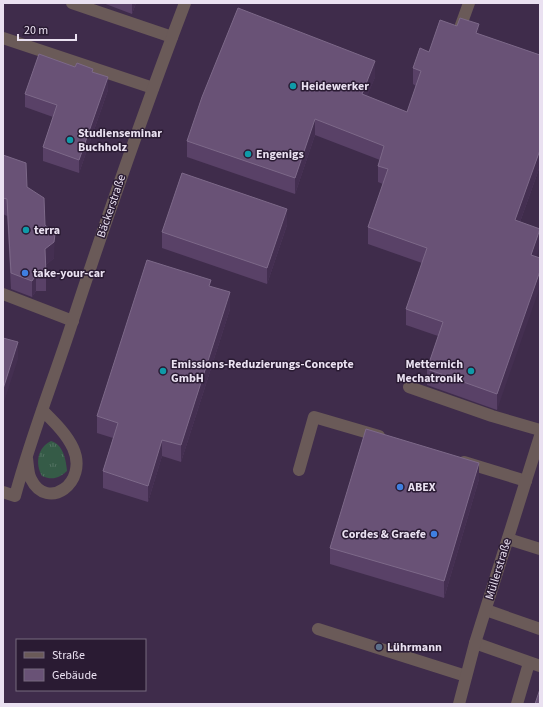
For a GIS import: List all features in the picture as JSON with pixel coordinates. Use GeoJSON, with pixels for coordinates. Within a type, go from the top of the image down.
{"type":"FeatureCollection","features":[{"type":"Feature","properties":{"kind":"street"},"geometry":{"type":"LineString","coordinates":[[72,3],[172,37]]}},
{"type":"Feature","properties":{"kind":"street","name":"Bäckerstraße"},"geometry":{"type":"LineString","coordinates":[[3,492],[15,496],[26,454],[153,88],[185,3]]}},
{"type":"Feature","properties":{"kind":"street"},"geometry":{"type":"LineString","coordinates":[[461,25],[469,3]]}},
{"type":"Feature","properties":{"kind":"street"},"geometry":{"type":"LineString","coordinates":[[3,38],[153,88]]}},
{"type":"Feature","properties":{"kind":"street"},"geometry":{"type":"LineString","coordinates":[[3,294],[73,321]]}},
{"type":"Feature","properties":{"kind":"street"},"geometry":{"type":"LineString","coordinates":[[409,387],[492,416],[540,430]]}},
{"type":"Feature","properties":{"kind":"street","name":"Bäckerstraße"},"geometry":{"type":"LineString","coordinates":[[26,454],[30,479],[36,487],[44,492],[54,493],[62,491],[70,486],[75,475],[76,462],[73,449],[60,428],[42,410]]}},
{"type":"Feature","properties":{"kind":"street"},"geometry":{"type":"LineString","coordinates":[[299,470],[314,417],[390,440]]}},
{"type":"Feature","properties":{"kind":"street","name":"Müllerstraße"},"geometry":{"type":"LineString","coordinates":[[459,704],[475,643],[540,436]]}},
{"type":"Feature","properties":{"kind":"street"},"geometry":{"type":"LineString","coordinates":[[450,458],[526,481]]}},
{"type":"Feature","properties":{"kind":"street"},"geometry":{"type":"LineString","coordinates":[[508,539],[540,549]]}},
{"type":"Feature","properties":{"kind":"street"},"geometry":{"type":"LineString","coordinates":[[486,610],[540,629]]}},
{"type":"Feature","properties":{"kind":"street"},"geometry":{"type":"LineString","coordinates":[[318,629],[466,676]]}},
{"type":"Feature","properties":{"kind":"street"},"geometry":{"type":"LineString","coordinates":[[475,643],[535,664],[517,704]]}},
{"type":"Feature","properties":{"kind":"shaded area"},"geometry":{"type":"Polygon","coordinates":[[[3,3],[540,3],[540,704],[3,704],[3,3]]]}},
{"type":"Feature","properties":{"kind":"green space"},"geometry":{"type":"Polygon","coordinates":[[[51,441],[58,445],[61,449],[65,457],[67,471],[61,476],[49,478],[42,476],[38,466],[38,461],[40,452],[46,444],[51,441]]]}},
{"type":"Feature","properties":{"kind":"building"},"geometry":{"type":"Polygon","coordinates":[[[238,8],[375,61],[362,94],[407,112],[421,71],[413,68],[420,48],[429,52],[440,20],[457,26],[460,18],[479,24],[476,33],[540,55],[540,150],[515,220],[540,229],[531,255],[540,258],[540,271],[497,394],[427,369],[443,322],[406,309],[427,248],[368,227],[388,169],[378,166],[384,146],[315,119],[295,178],[187,141],[202,97],[238,8]]]}},
{"type":"Feature","properties":{"kind":"building","name":"Studienseminar Buchholz"},"geometry":{"type":"Polygon","coordinates":[[[39,54],[75,67],[77,63],[93,69],[92,72],[108,77],[79,160],[43,147],[57,105],[25,94],[39,54]]]}},
{"type":"Feature","properties":{"kind":"building","name":"terra"},"geometry":{"type":"Polygon","coordinates":[[[3,155],[26,163],[27,187],[44,198],[45,225],[55,234],[54,242],[45,249],[46,274],[36,275],[32,281],[11,273],[7,199],[3,198],[3,155]]]}},
{"type":"Feature","properties":{"kind":"building"},"geometry":{"type":"Polygon","coordinates":[[[182,173],[287,209],[267,268],[162,232],[182,173]]]}},
{"type":"Feature","properties":{"kind":"building","name":"Emissions-Reduzierungs-Concepte GmbH"},"geometry":{"type":"Polygon","coordinates":[[[147,260],[211,280],[209,286],[230,292],[181,445],[162,440],[148,486],[103,471],[118,423],[97,416],[147,260]]]}},
{"type":"Feature","properties":{"kind":"building"},"geometry":{"type":"Polygon","coordinates":[[[3,338],[18,342],[3,389],[3,338]]]}},
{"type":"Feature","properties":{"kind":"building"},"geometry":{"type":"Polygon","coordinates":[[[366,429],[479,463],[444,581],[330,548],[366,429]]]}},
{"type":"Feature","properties":{"kind":"building"},"geometry":{"type":"Polygon","coordinates":[[[540,689],[540,704],[535,704],[540,689]]]}},
{"type":"Feature","properties":{"kind":"place","name":"Heidewerker"},"geometry":{"type":"Point","coordinates":[293,86]}},
{"type":"Feature","properties":{"kind":"place","name":"Studienseminar Buchholz"},"geometry":{"type":"Point","coordinates":[70,140]}},
{"type":"Feature","properties":{"kind":"place","name":"Engenigs"},"geometry":{"type":"Point","coordinates":[248,154]}},
{"type":"Feature","properties":{"kind":"place","name":"terra"},"geometry":{"type":"Point","coordinates":[26,230]}},
{"type":"Feature","properties":{"kind":"place","name":"take-your-car"},"geometry":{"type":"Point","coordinates":[25,273]}},
{"type":"Feature","properties":{"kind":"place","name":"Emissions-Reduzierungs-Concepte GmbH"},"geometry":{"type":"Point","coordinates":[163,371]}},
{"type":"Feature","properties":{"kind":"place","name":"Metternich Mechatronik"},"geometry":{"type":"Point","coordinates":[471,371]}},
{"type":"Feature","properties":{"kind":"place","name":"ABEX"},"geometry":{"type":"Point","coordinates":[400,487]}},
{"type":"Feature","properties":{"kind":"place","name":"Cordes & Graefe"},"geometry":{"type":"Point","coordinates":[434,534]}},
{"type":"Feature","properties":{"kind":"place","name":"Lührmann"},"geometry":{"type":"Point","coordinates":[379,647]}}]}
